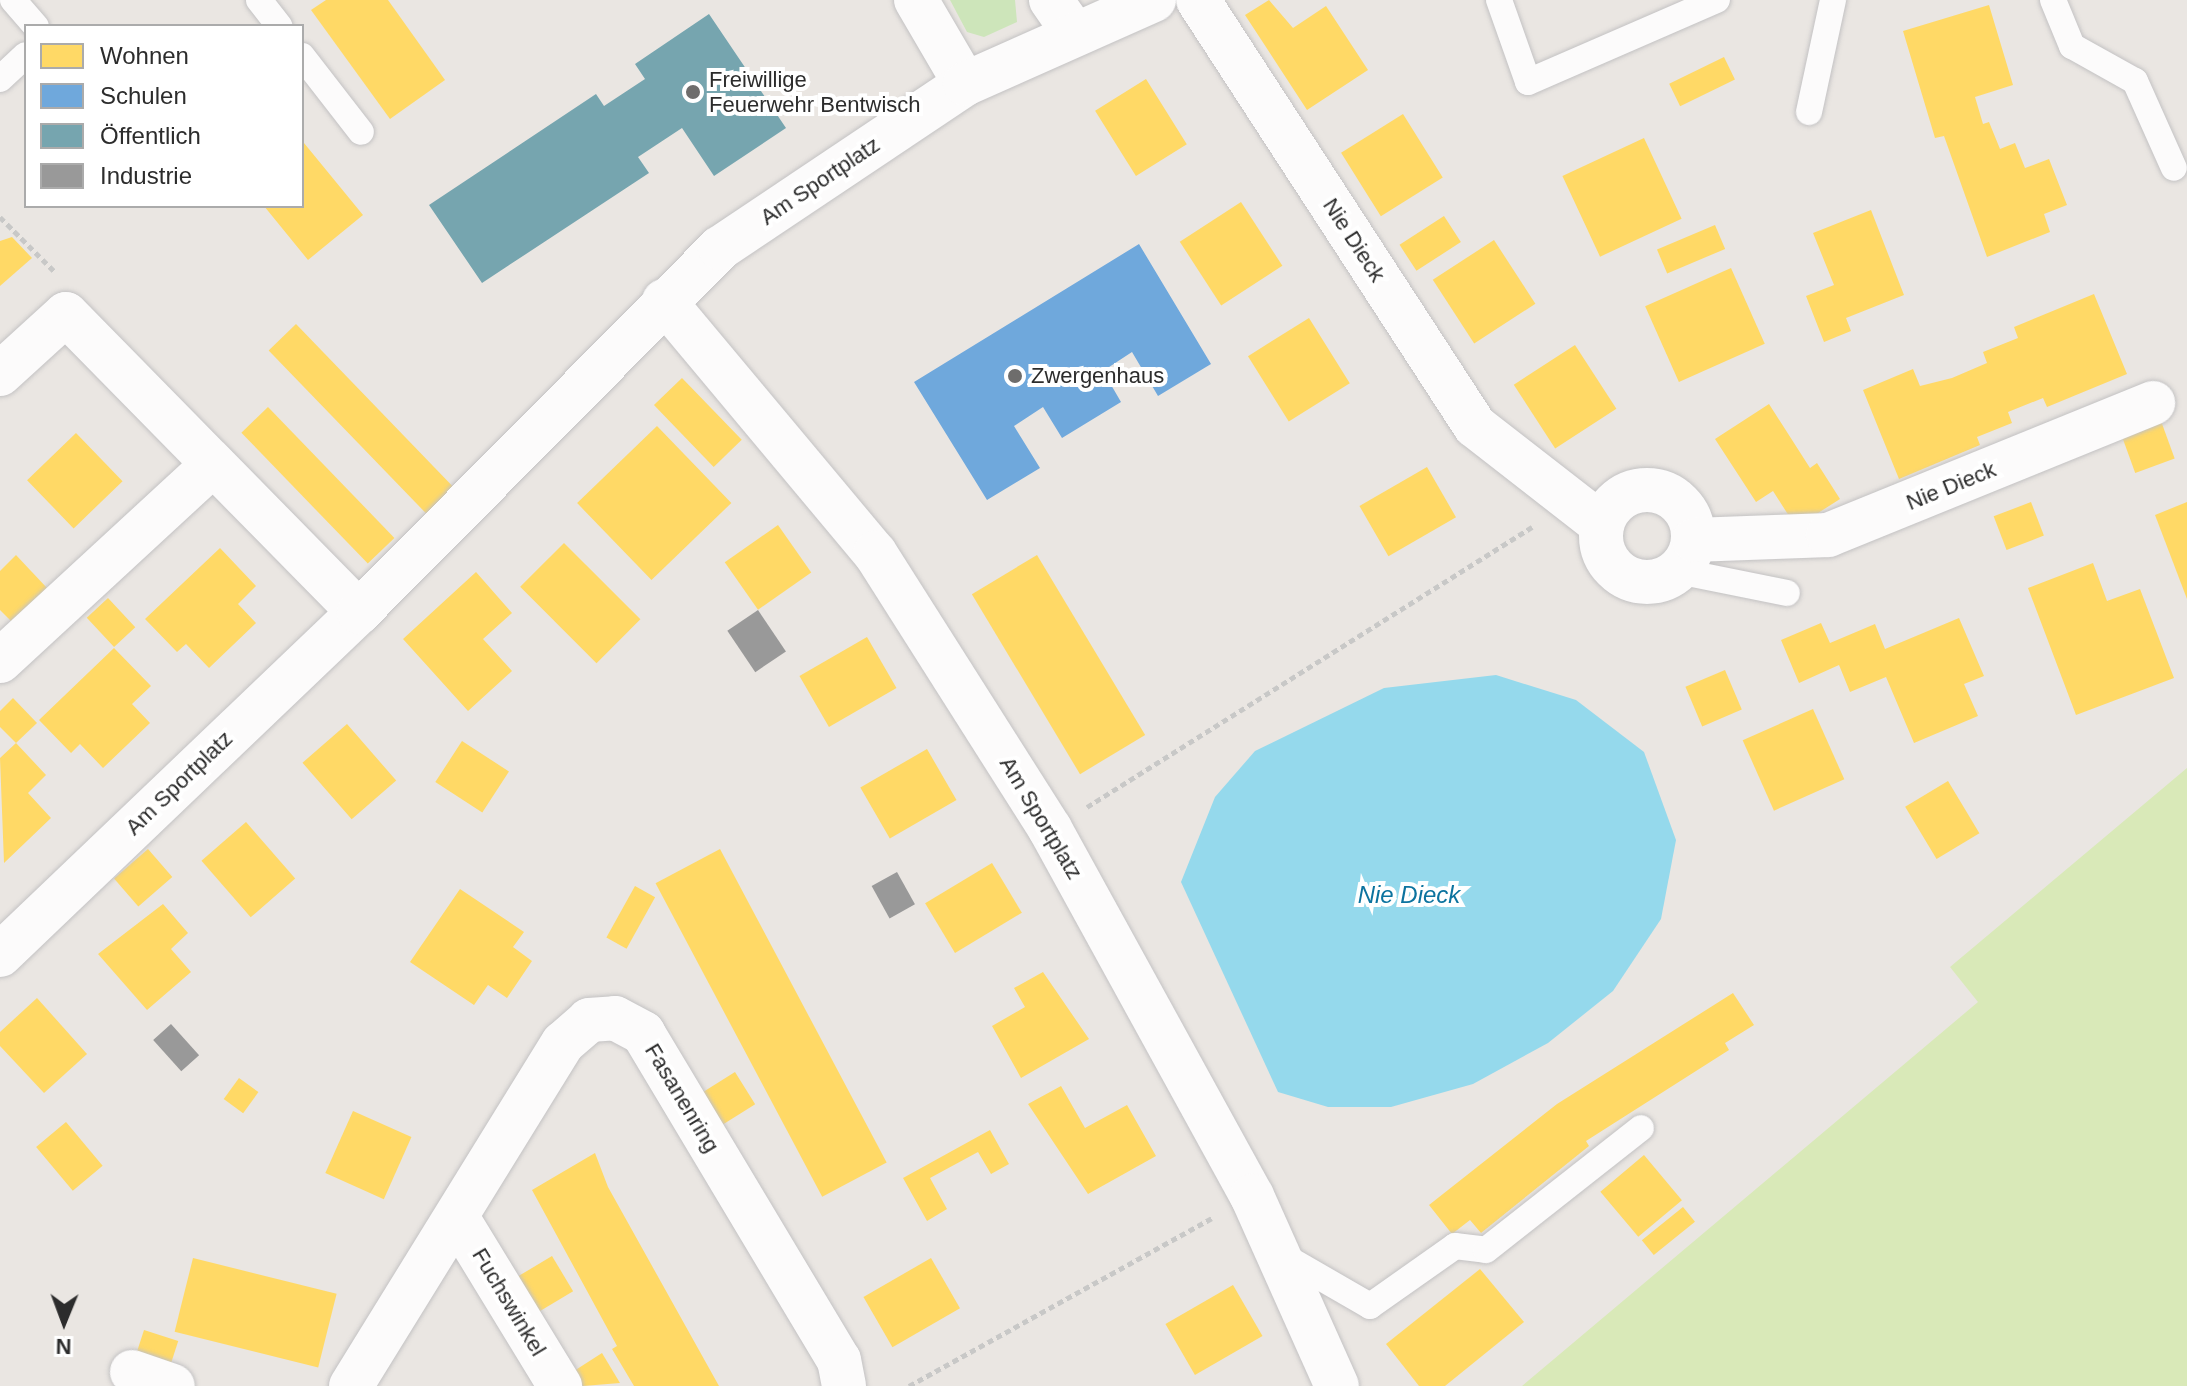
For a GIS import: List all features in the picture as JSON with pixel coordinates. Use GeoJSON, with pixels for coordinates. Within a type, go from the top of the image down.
{"type":"FeatureCollection","features":[{"type":"Feature","properties":{"kind":"street"},"geometry":{"type":"LineString","coordinates":[[916,0],[965,84]]}},
{"type":"Feature","properties":{"kind":"street","name":"Am Sportplatz"},"geometry":{"type":"LineString","coordinates":[[0,955],[359,612],[664,301],[720,248],[1062,16],[1154,0]]}},
{"type":"Feature","properties":{"kind":"street","name":"Nie Dieck"},"geometry":{"type":"LineString","coordinates":[[1198,0],[1475,426],[1584,515],[1623,576],[1651,581],[1686,556],[1828,535],[2153,403]]}},
{"type":"Feature","properties":{"kind":"street","name":"Am Sportplatz"},"geometry":{"type":"LineString","coordinates":[[664,301],[875,553],[1050,829],[1252,1196],[1337,1386]]}},
{"type":"Feature","properties":{"kind":"street"},"geometry":{"type":"LineString","coordinates":[[0,374],[66,314],[211,466],[359,612]]}},
{"type":"Feature","properties":{"kind":"street"},"geometry":{"type":"LineString","coordinates":[[0,661],[211,466]]}},
{"type":"Feature","properties":{"kind":"street"},"geometry":{"type":"LineString","coordinates":[[1584,515],[1625,495],[1664,492],[1681,503],[1686,556]]}},
{"type":"Feature","properties":{"kind":"street","name":"Fasanenring"},"geometry":{"type":"LineString","coordinates":[[351,1386],[458,1219],[563,1043],[589,1020],[615,1018],[643,1033],[839,1360],[844,1386]]}},
{"type":"Feature","properties":{"kind":"street","name":"Fuchswinkel"},"geometry":{"type":"LineString","coordinates":[[458,1219],[560,1386]]}},
{"type":"Feature","properties":{"kind":"street"},"geometry":{"type":"LineString","coordinates":[[132,1372],[173,1386]]}},
{"type":"Feature","properties":{"kind":"lane"},"geometry":{"type":"LineString","coordinates":[[13,0],[34,24]]}},
{"type":"Feature","properties":{"kind":"lane"},"geometry":{"type":"LineString","coordinates":[[259,0],[277,24]]}},
{"type":"Feature","properties":{"kind":"lane"},"geometry":{"type":"LineString","coordinates":[[1499,0],[1528,82],[1717,0]]}},
{"type":"Feature","properties":{"kind":"lane"},"geometry":{"type":"LineString","coordinates":[[1809,112],[1833,0]]}},
{"type":"Feature","properties":{"kind":"lane"},"geometry":{"type":"LineString","coordinates":[[2053,0],[2072,46],[2135,81],[2174,168]]}},
{"type":"Feature","properties":{"kind":"lane"},"geometry":{"type":"LineString","coordinates":[[0,79],[24,57]]}},
{"type":"Feature","properties":{"kind":"lane"},"geometry":{"type":"LineString","coordinates":[[304,59],[361,132]]}},
{"type":"Feature","properties":{"kind":"lane"},"geometry":{"type":"LineString","coordinates":[[1686,556],[1787,593]]}},
{"type":"Feature","properties":{"kind":"lane"},"geometry":{"type":"LineString","coordinates":[[1280,1254],[1370,1306],[1455,1246],[1486,1250],[1641,1128]]}},
{"type":"Feature","properties":{"kind":"path"},"geometry":{"type":"LineString","coordinates":[[0,217],[73,290],[66,314]]}},
{"type":"Feature","properties":{"kind":"path"},"geometry":{"type":"LineString","coordinates":[[1050,829],[1584,515]]}},
{"type":"Feature","properties":{"kind":"path"},"geometry":{"type":"LineString","coordinates":[[909,1386],[1252,1196]]}},
{"type":"Feature","properties":{"kind":"green space"},"geometry":{"type":"Polygon","coordinates":[[[950,0],[1015,0],[1017,22],[984,37],[967,32],[950,0]]]}},
{"type":"Feature","properties":{"kind":"green space"},"geometry":{"type":"Polygon","coordinates":[[[2187,768],[2187,1386],[1522,1386],[1978,1002],[1950,967],[2187,768]]]}},
{"type":"Feature","properties":{"kind":"water","name":"Nie Dieck"},"geometry":{"type":"Polygon","coordinates":[[[1496,675],[1576,700],[1644,752],[1676,840],[1661,919],[1613,991],[1548,1043],[1473,1084],[1391,1107],[1328,1107],[1278,1092],[1181,882],[1215,797],[1255,751],[1384,688],[1496,675]]]}},
{"type":"Feature","properties":{"kind":"building: Wohnen"},"geometry":{"type":"Polygon","coordinates":[[[326,0],[388,0],[445,80],[390,119],[311,10],[326,0]]]}},
{"type":"Feature","properties":{"kind":"building: Wohnen"},"geometry":{"type":"Polygon","coordinates":[[[1269,0],[1293,28],[1326,6],[1368,70],[1307,110],[1245,15],[1269,0]]]}},
{"type":"Feature","properties":{"kind":"building: Wohnen"},"geometry":{"type":"Polygon","coordinates":[[[1989,5],[2013,85],[1975,97],[1983,124],[1989,122],[2000,149],[2015,143],[2025,168],[2049,159],[2067,205],[2044,214],[2050,232],[1987,257],[1944,136],[1935,138],[1903,31],[1989,5]]]}},
{"type":"Feature","properties":{"kind":"building: Wohnen"},"geometry":{"type":"Polygon","coordinates":[[[1724,57],[1735,79],[1680,106],[1669,84],[1724,57]]]}},
{"type":"Feature","properties":{"kind":"building: Wohnen"},"geometry":{"type":"Polygon","coordinates":[[[1146,79],[1187,144],[1136,176],[1095,111],[1146,79]]]}},
{"type":"Feature","properties":{"kind":"building: Wohnen"},"geometry":{"type":"Polygon","coordinates":[[[1403,114],[1443,178],[1381,216],[1341,153],[1403,114]]]}},
{"type":"Feature","properties":{"kind":"building: Wohnen"},"geometry":{"type":"Polygon","coordinates":[[[1644,138],[1682,219],[1600,257],[1562,176],[1644,138]]]}},
{"type":"Feature","properties":{"kind":"building: Wohnen"},"geometry":{"type":"Polygon","coordinates":[[[304,143],[363,215],[308,260],[266,208],[304,208],[304,143]]]}},
{"type":"Feature","properties":{"kind":"building: Wohnen"},"geometry":{"type":"Polygon","coordinates":[[[1241,202],[1282,266],[1221,305],[1180,242],[1241,202]]]}},
{"type":"Feature","properties":{"kind":"building: Wohnen"},"geometry":{"type":"Polygon","coordinates":[[[1871,210],[1904,295],[1846,318],[1851,331],[1824,342],[1806,296],[1834,285],[1813,233],[1871,210]]]}},
{"type":"Feature","properties":{"kind":"building: Wohnen"},"geometry":{"type":"Polygon","coordinates":[[[1444,216],[1461,242],[1416,271],[1400,245],[1444,216]]]}},
{"type":"Feature","properties":{"kind":"building: Wohnen"},"geometry":{"type":"Polygon","coordinates":[[[1715,225],[1725,249],[1667,274],[1657,250],[1715,225]]]}},
{"type":"Feature","properties":{"kind":"building: Wohnen"},"geometry":{"type":"Polygon","coordinates":[[[12,237],[32,258],[0,286],[0,241],[12,237]]]}},
{"type":"Feature","properties":{"kind":"building: Wohnen"},"geometry":{"type":"Polygon","coordinates":[[[1494,240],[1535,304],[1474,343],[1433,280],[1494,240]]]}},
{"type":"Feature","properties":{"kind":"building: Wohnen"},"geometry":{"type":"Polygon","coordinates":[[[1731,268],[1765,344],[1679,382],[1645,306],[1731,268]]]}},
{"type":"Feature","properties":{"kind":"building: Wohnen"},"geometry":{"type":"Polygon","coordinates":[[[2094,294],[2127,374],[2047,407],[2043,398],[2008,412],[2012,423],[1977,437],[1980,445],[1899,479],[1863,390],[1913,369],[1920,386],[1952,378],[1987,363],[1983,352],[2018,338],[2014,327],[2094,294]]]}},
{"type":"Feature","properties":{"kind":"building: Wohnen"},"geometry":{"type":"Polygon","coordinates":[[[1309,318],[1350,383],[1289,421],[1248,356],[1309,318]]]}},
{"type":"Feature","properties":{"kind":"building: Wohnen"},"geometry":{"type":"Polygon","coordinates":[[[296,324],[457,491],[430,517],[269,350],[296,324]]]}},
{"type":"Feature","properties":{"kind":"building: Wohnen"},"geometry":{"type":"Polygon","coordinates":[[[1575,345],[1616,409],[1555,448],[1514,385],[1575,345]]]}},
{"type":"Feature","properties":{"kind":"building: Wohnen"},"geometry":{"type":"Polygon","coordinates":[[[682,378],[742,440],[714,467],[654,405],[682,378]]]}},
{"type":"Feature","properties":{"kind":"building: Wohnen"},"geometry":{"type":"Polygon","coordinates":[[[1769,404],[1810,468],[1817,463],[1840,499],[1815,515],[1789,516],[1773,491],[1756,502],[1715,439],[1769,404]]]}},
{"type":"Feature","properties":{"kind":"building: Wohnen"},"geometry":{"type":"Polygon","coordinates":[[[268,407],[394,538],[368,564],[241,433],[268,407]]]}},
{"type":"Feature","properties":{"kind":"building: Wohnen"},"geometry":{"type":"Polygon","coordinates":[[[2161,421],[2175,459],[2135,473],[2122,435],[2161,421]]]}},
{"type":"Feature","properties":{"kind":"building: Wohnen"},"geometry":{"type":"Polygon","coordinates":[[[657,426],[731,503],[651,580],[577,503],[657,426]]]}},
{"type":"Feature","properties":{"kind":"building: Wohnen"},"geometry":{"type":"Polygon","coordinates":[[[76,433],[123,481],[74,528],[27,480],[76,433]]]}},
{"type":"Feature","properties":{"kind":"building: Wohnen"},"geometry":{"type":"Polygon","coordinates":[[[1427,467],[1456,517],[1388,556],[1359,506],[1427,467]]]}},
{"type":"Feature","properties":{"kind":"building: Wohnen"},"geometry":{"type":"Polygon","coordinates":[[[2031,502],[2044,536],[2007,550],[1994,516],[2031,502]]]}},
{"type":"Feature","properties":{"kind":"building: Wohnen"},"geometry":{"type":"Polygon","coordinates":[[[2187,502],[2187,599],[2155,515],[2187,502]]]}},
{"type":"Feature","properties":{"kind":"building: Wohnen"},"geometry":{"type":"Polygon","coordinates":[[[778,525],[811,573],[758,610],[725,562],[778,525]]]}},
{"type":"Feature","properties":{"kind":"building: Wohnen"},"geometry":{"type":"Polygon","coordinates":[[[564,543],[640,619],[597,663],[520,587],[564,543]]]}},
{"type":"Feature","properties":{"kind":"building: Wohnen"},"geometry":{"type":"Polygon","coordinates":[[[220,548],[256,586],[238,604],[256,623],[209,668],[186,644],[177,652],[145,619],[220,548]]]}},
{"type":"Feature","properties":{"kind":"building: Wohnen"},"geometry":{"type":"Polygon","coordinates":[[[16,555],[47,588],[12,622],[0,610],[0,571],[16,555]]]}},
{"type":"Feature","properties":{"kind":"building: Wohnen"},"geometry":{"type":"Polygon","coordinates":[[[1037,555],[1145,735],[1080,774],[972,594],[1037,555]]]}},
{"type":"Feature","properties":{"kind":"building: Wohnen"},"geometry":{"type":"Polygon","coordinates":[[[2093,563],[2107,601],[2140,589],[2174,678],[2076,715],[2028,588],[2093,563]]]}},
{"type":"Feature","properties":{"kind":"building: Wohnen"},"geometry":{"type":"Polygon","coordinates":[[[476,572],[512,613],[483,639],[512,671],[468,711],[403,639],[476,572]]]}},
{"type":"Feature","properties":{"kind":"building: Wohnen"},"geometry":{"type":"Polygon","coordinates":[[[108,598],[135,627],[114,647],[87,618],[108,598]]]}},
{"type":"Feature","properties":{"kind":"building: Wohnen"},"geometry":{"type":"Polygon","coordinates":[[[1959,618],[1984,676],[1964,684],[1978,716],[1914,743],[1886,677],[1850,692],[1839,665],[1799,683],[1781,640],[1821,623],[1830,643],[1875,624],[1885,649],[1959,618]]]}},
{"type":"Feature","properties":{"kind":"building: Wohnen"},"geometry":{"type":"Polygon","coordinates":[[[867,637],[896,688],[829,727],[799,676],[867,637]]]}},
{"type":"Feature","properties":{"kind":"building: Wohnen"},"geometry":{"type":"Polygon","coordinates":[[[114,648],[151,686],[132,704],[150,723],[103,768],[80,744],[71,753],[39,720],[114,648]]]}},
{"type":"Feature","properties":{"kind":"building: Wohnen"},"geometry":{"type":"Polygon","coordinates":[[[1725,670],[1742,710],[1702,726],[1685,687],[1725,670]]]}},
{"type":"Feature","properties":{"kind":"building: Wohnen"},"geometry":{"type":"Polygon","coordinates":[[[13,698],[37,723],[16,743],[0,727],[0,711],[13,698]]]}},
{"type":"Feature","properties":{"kind":"building: Wohnen"},"geometry":{"type":"Polygon","coordinates":[[[1813,709],[1844,779],[1774,811],[1743,740],[1813,709]]]}},
{"type":"Feature","properties":{"kind":"building: Wohnen"},"geometry":{"type":"Polygon","coordinates":[[[347,724],[396,781],[352,819],[302,763],[347,724]]]}},
{"type":"Feature","properties":{"kind":"building: Wohnen"},"geometry":{"type":"Polygon","coordinates":[[[462,741],[509,771],[482,813],[435,782],[462,741]]]}},
{"type":"Feature","properties":{"kind":"building: Wohnen"},"geometry":{"type":"Polygon","coordinates":[[[16,743],[46,775],[28,793],[51,818],[4,863],[0,758],[16,743]]]}},
{"type":"Feature","properties":{"kind":"building: Wohnen"},"geometry":{"type":"Polygon","coordinates":[[[927,749],[956,800],[890,839],[860,788],[927,749]]]}},
{"type":"Feature","properties":{"kind":"building: Wohnen"},"geometry":{"type":"Polygon","coordinates":[[[1948,781],[1979,833],[1937,859],[1905,807],[1948,781]]]}},
{"type":"Feature","properties":{"kind":"building: Wohnen"},"geometry":{"type":"Polygon","coordinates":[[[246,822],[295,879],[251,917],[201,861],[246,822]]]}},
{"type":"Feature","properties":{"kind":"building: Wohnen"},"geometry":{"type":"Polygon","coordinates":[[[148,849],[172,877],[138,906],[114,879],[148,849]]]}},
{"type":"Feature","properties":{"kind":"building: Wohnen"},"geometry":{"type":"Polygon","coordinates":[[[720,849],[887,1162],[822,1197],[656,883],[720,849]]]}},
{"type":"Feature","properties":{"kind":"building: Wohnen"},"geometry":{"type":"Polygon","coordinates":[[[992,863],[1022,913],[955,953],[925,903],[992,863]]]}},
{"type":"Feature","properties":{"kind":"building: Wohnen"},"geometry":{"type":"Polygon","coordinates":[[[635,886],[655,897],[627,949],[606,938],[635,886]]]}},
{"type":"Feature","properties":{"kind":"building: Wohnen"},"geometry":{"type":"Polygon","coordinates":[[[460,889],[524,932],[513,947],[532,961],[507,998],[488,985],[474,1005],[410,962],[460,889]]]}},
{"type":"Feature","properties":{"kind":"building: Wohnen"},"geometry":{"type":"Polygon","coordinates":[[[163,904],[188,933],[171,949],[191,972],[147,1010],[98,954],[163,904]]]}},
{"type":"Feature","properties":{"kind":"building: Wohnen"},"geometry":{"type":"Polygon","coordinates":[[[1043,972],[1089,1039],[1021,1078],[992,1026],[1025,1007],[1014,988],[1043,972]]]}},
{"type":"Feature","properties":{"kind":"building: Wohnen"},"geometry":{"type":"Polygon","coordinates":[[[1733,993],[1754,1025],[1725,1043],[1729,1050],[1586,1141],[1589,1146],[1481,1233],[1470,1220],[1452,1234],[1429,1205],[1557,1104],[1733,993]]]}},
{"type":"Feature","properties":{"kind":"building: Wohnen"},"geometry":{"type":"Polygon","coordinates":[[[37,998],[87,1054],[44,1093],[0,1046],[0,1032],[37,998]]]}},
{"type":"Feature","properties":{"kind":"building: Wohnen"},"geometry":{"type":"Polygon","coordinates":[[[735,1072],[755,1104],[722,1125],[702,1093],[735,1072]]]}},
{"type":"Feature","properties":{"kind":"building: Wohnen"},"geometry":{"type":"Polygon","coordinates":[[[239,1078],[258,1092],[243,1113],[224,1099],[239,1078]]]}},
{"type":"Feature","properties":{"kind":"building: Wohnen"},"geometry":{"type":"Polygon","coordinates":[[[1061,1086],[1085,1128],[1127,1105],[1156,1156],[1088,1194],[1028,1104],[1061,1086]]]}},
{"type":"Feature","properties":{"kind":"building: Wohnen"},"geometry":{"type":"Polygon","coordinates":[[[353,1111],[411,1137],[384,1199],[325,1173],[353,1111]]]}},
{"type":"Feature","properties":{"kind":"building: Wohnen"},"geometry":{"type":"Polygon","coordinates":[[[66,1122],[103,1166],[73,1191],[36,1147],[66,1122]]]}},
{"type":"Feature","properties":{"kind":"building: Wohnen"},"geometry":{"type":"Polygon","coordinates":[[[990,1130],[1009,1164],[991,1174],[978,1152],[930,1178],[947,1209],[927,1221],[903,1178],[990,1130]]]}},
{"type":"Feature","properties":{"kind":"building: Wohnen"},"geometry":{"type":"Polygon","coordinates":[[[595,1153],[608,1187],[719,1386],[634,1386],[612,1349],[617,1346],[532,1190],[595,1153]]]}},
{"type":"Feature","properties":{"kind":"building: Wohnen"},"geometry":{"type":"Polygon","coordinates":[[[1644,1155],[1682,1200],[1638,1237],[1600,1192],[1644,1155]]]}},
{"type":"Feature","properties":{"kind":"building: Wohnen"},"geometry":{"type":"Polygon","coordinates":[[[1683,1207],[1695,1222],[1654,1255],[1642,1240],[1683,1207]]]}},
{"type":"Feature","properties":{"kind":"building: Wohnen"},"geometry":{"type":"Polygon","coordinates":[[[552,1256],[573,1291],[539,1312],[518,1277],[552,1256]]]}},
{"type":"Feature","properties":{"kind":"building: Wohnen"},"geometry":{"type":"Polygon","coordinates":[[[193,1258],[337,1294],[318,1368],[175,1332],[193,1258]]]}},
{"type":"Feature","properties":{"kind":"building: Wohnen"},"geometry":{"type":"Polygon","coordinates":[[[931,1258],[960,1308],[892,1347],[863,1297],[931,1258]]]}},
{"type":"Feature","properties":{"kind":"building: Wohnen"},"geometry":{"type":"Polygon","coordinates":[[[1480,1269],[1524,1322],[1445,1386],[1419,1386],[1386,1344],[1480,1269]]]}},
{"type":"Feature","properties":{"kind":"building: Wohnen"},"geometry":{"type":"Polygon","coordinates":[[[1233,1285],[1262,1336],[1195,1375],[1165,1324],[1233,1285]]]}},
{"type":"Feature","properties":{"kind":"building: Wohnen"},"geometry":{"type":"Polygon","coordinates":[[[144,1330],[178,1341],[167,1375],[133,1364],[144,1330]]]}},
{"type":"Feature","properties":{"kind":"building: Wohnen"},"geometry":{"type":"Polygon","coordinates":[[[602,1353],[620,1383],[583,1386],[574,1371],[602,1353]]]}},
{"type":"Feature","properties":{"kind":"building: Schulen","name":"Zwergenhaus"},"geometry":{"type":"Polygon","coordinates":[[[1139,244],[1211,364],[1158,396],[1132,352],[1103,371],[1121,402],[1062,438],[1043,407],[1014,426],[1040,468],[987,500],[914,382],[1139,244]]]}},
{"type":"Feature","properties":{"kind":"building: Öffentlich"},"geometry":{"type":"Polygon","coordinates":[[[709,14],[786,128],[714,176],[682,128],[638,157],[649,173],[482,283],[429,205],[596,94],[604,106],[645,79],[635,64],[709,14]]]}},
{"type":"Feature","properties":{"kind":"building: Industrie"},"geometry":{"type":"Polygon","coordinates":[[[758,610],[786,651],[755,672],[727,631],[758,610]]]}},
{"type":"Feature","properties":{"kind":"building: Industrie"},"geometry":{"type":"Polygon","coordinates":[[[897,872],[915,904],[890,918],[872,886],[897,872]]]}},
{"type":"Feature","properties":{"kind":"building: Industrie"},"geometry":{"type":"Polygon","coordinates":[[[171,1024],[199,1055],[181,1071],[153,1040],[171,1024]]]}},
{"type":"Feature","properties":{"kind":"place","name":"Freiwillige Feuerwehr Bentwisch"},"geometry":{"type":"Point","coordinates":[693,92]}},
{"type":"Feature","properties":{"kind":"place","name":"Zwergenhaus"},"geometry":{"type":"Point","coordinates":[1015,376]}}]}
